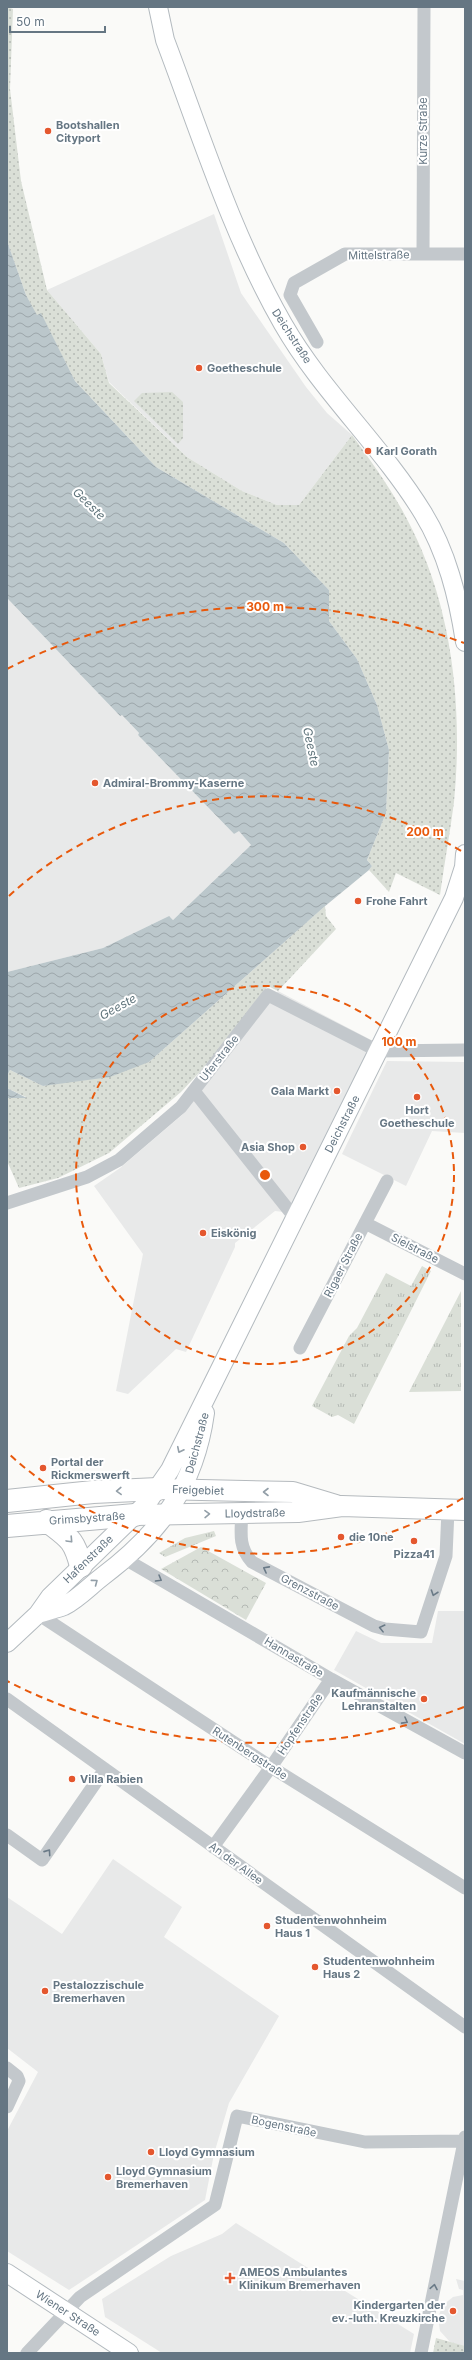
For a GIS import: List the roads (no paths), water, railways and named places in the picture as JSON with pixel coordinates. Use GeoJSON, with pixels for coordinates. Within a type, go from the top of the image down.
{"type":"FeatureCollection","features":[{"type":"Feature","properties":{"kind":"highway"},"geometry":{"type":"LineString","coordinates":[[7,1501],[93,1492],[158,1489]]}},
{"type":"Feature","properties":{"kind":"highway","name":"Grimsbystraße"},"geometry":{"type":"LineString","coordinates":[[7,1526],[47,1521],[135,1515]]}},
{"type":"Feature","properties":{"kind":"highway"},"geometry":{"type":"LineString","coordinates":[[47,1521],[67,1537],[76,1547],[81,1566]]}},
{"type":"Feature","properties":{"kind":"main road","name":"Deichstraße"},"geometry":{"type":"LineString","coordinates":[[158,7],[165,40],[252,268],[284,326],[309,362],[389,463],[423,513],[450,573],[459,603],[465,642]]}},
{"type":"Feature","properties":{"kind":"main road","name":"Deichstraße"},"geometry":{"type":"LineString","coordinates":[[158,1489],[178,1453],[378,1051],[461,895],[465,854]]}},
{"type":"Feature","properties":{"kind":"main road","name":"Deichstraße"},"geometry":{"type":"LineString","coordinates":[[168,1514],[183,1489],[204,1426],[209,1390]]}},
{"type":"Feature","properties":{"kind":"main road","name":"Freigebiet"},"geometry":{"type":"LineString","coordinates":[[158,1489],[239,1492]]}},
{"type":"Feature","properties":{"kind":"main road","name":"Hafenstraße"},"geometry":{"type":"LineString","coordinates":[[7,1643],[38,1614],[50,1597],[135,1515],[158,1489]]}},
{"type":"Feature","properties":{"kind":"main road","name":"Lloydstraße"},"geometry":{"type":"LineString","coordinates":[[239,1492],[293,1492],[342,1506]]}},
{"type":"Feature","properties":{"kind":"main road","name":"Lloydstraße"},"geometry":{"type":"LineString","coordinates":[[168,1514],[308,1512],[342,1506],[457,1510]]}},
{"type":"Feature","properties":{"kind":"main road","name":"Hafenstraße"},"geometry":{"type":"LineString","coordinates":[[38,1614],[64,1605],[125,1559],[147,1539],[168,1514]]}},
{"type":"Feature","properties":{"kind":"main road","name":"Grimsbystraße"},"geometry":{"type":"LineString","coordinates":[[135,1515],[168,1514]]}},
{"type":"Feature","properties":{"kind":"main road","name":"Wiener Straße"},"geometry":{"type":"LineString","coordinates":[[7,2273],[129,2353]]}},
{"type":"Feature","properties":{"kind":"street","name":"Kurze Straße"},"geometry":{"type":"LineString","coordinates":[[422,254],[424,7]]}},
{"type":"Feature","properties":{"kind":"street","name":"Mittelstraße"},"geometry":{"type":"LineString","coordinates":[[317,342],[290,295],[294,283],[345,254],[465,254]]}},
{"type":"Feature","properties":{"kind":"street","name":"Uferstraße"},"geometry":{"type":"LineString","coordinates":[[295,1218],[194,1091],[268,995],[378,1051]]}},
{"type":"Feature","properties":{"kind":"street"},"geometry":{"type":"LineString","coordinates":[[378,1051],[465,1050]]}},
{"type":"Feature","properties":{"kind":"street"},"geometry":{"type":"LineString","coordinates":[[7,1203],[73,1182],[102,1170],[119,1160],[181,1107],[194,1091]]}},
{"type":"Feature","properties":{"kind":"street","name":"Rigaer Straße"},"geometry":{"type":"LineString","coordinates":[[300,1348],[387,1181]]}},
{"type":"Feature","properties":{"kind":"street","name":"Sielstraße"},"geometry":{"type":"LineString","coordinates":[[365,1223],[465,1274]]}},
{"type":"Feature","properties":{"kind":"street","name":"Grenzstraße"},"geometry":{"type":"LineString","coordinates":[[242,1512],[242,1547],[252,1562],[374,1626],[385,1629],[421,1632],[446,1556],[457,1510]]}},
{"type":"Feature","properties":{"kind":"street","name":"Hannastraße"},"geometry":{"type":"LineString","coordinates":[[125,1559],[331,1679],[465,1752]]}},
{"type":"Feature","properties":{"kind":"street","name":"Rutenbergstraße"},"geometry":{"type":"LineString","coordinates":[[38,1614],[271,1767],[465,1888]]}},
{"type":"Feature","properties":{"kind":"street","name":"Hopfenstraße"},"geometry":{"type":"LineString","coordinates":[[213,1847],[271,1767],[331,1679]]}},
{"type":"Feature","properties":{"kind":"street","name":"An der Allee"},"geometry":{"type":"LineString","coordinates":[[7,1699],[465,2027]]}},
{"type":"Feature","properties":{"kind":"street"},"geometry":{"type":"LineString","coordinates":[[7,1835],[42,1860],[105,1769]]}},
{"type":"Feature","properties":{"kind":"street"},"geometry":{"type":"LineString","coordinates":[[7,2068],[17,2076],[19,2081],[7,2108]]}},
{"type":"Feature","properties":{"kind":"street","name":"Bogenstraße"},"geometry":{"type":"LineString","coordinates":[[65,2311],[80,2297],[215,2205],[237,2116],[365,2142],[464,2140]]}},
{"type":"Feature","properties":{"kind":"street"},"geometry":{"type":"LineString","coordinates":[[421,2353],[464,2140]]}},
{"type":"Feature","properties":{"kind":"street"},"geometry":{"type":"LineString","coordinates":[[27,2353],[65,2311]]}},
{"type":"Feature","properties":{"kind":"water","name":"Geeste"},"geometry":{"type":"Polygon","coordinates":[[[7,241],[26,295],[37,315],[41,313],[75,381],[156,467],[284,543],[329,590],[329,621],[357,659],[377,705],[389,750],[386,813],[367,860],[372,866],[369,870],[324,907],[149,1062],[110,1077],[43,1086],[10,1070],[7,1076],[7,972],[103,948],[169,916],[173,920],[251,845],[239,831],[234,834],[138,735],[139,733],[122,715],[120,716],[7,598],[7,241]]]}},
{"type":"Feature","properties":{"kind":"water"},"geometry":{"type":"Polygon","coordinates":[[[7,1088],[27,1098],[7,1098],[7,1088]]]}},
{"type":"Feature","properties":{"kind":"place","name":"Bootshallen Cityport"},"geometry":{"type":"Point","coordinates":[48,131]}},
{"type":"Feature","properties":{"kind":"place","name":"Goetheschule"},"geometry":{"type":"Point","coordinates":[199,368]}},
{"type":"Feature","properties":{"kind":"place","name":"Karl Gorath"},"geometry":{"type":"Point","coordinates":[368,451]}},
{"type":"Feature","properties":{"kind":"place","name":"Admiral-Brommy-Kaserne"},"geometry":{"type":"Point","coordinates":[95,783]}},
{"type":"Feature","properties":{"kind":"place","name":"Frohe Fahrt"},"geometry":{"type":"Point","coordinates":[358,901]}},
{"type":"Feature","properties":{"kind":"place","name":"Gala Markt"},"geometry":{"type":"Point","coordinates":[337,1091]}},
{"type":"Feature","properties":{"kind":"place","name":"Hort Goetheschule"},"geometry":{"type":"Point","coordinates":[417,1097]}},
{"type":"Feature","properties":{"kind":"place","name":"Asia Shop"},"geometry":{"type":"Point","coordinates":[303,1147]}},
{"type":"Feature","properties":{"kind":"place","name":"Eiskönig"},"geometry":{"type":"Point","coordinates":[203,1233]}},
{"type":"Feature","properties":{"kind":"place","name":"Portal der Rickmerswerft"},"geometry":{"type":"Point","coordinates":[43,1468]}},
{"type":"Feature","properties":{"kind":"place","name":"die 10ne"},"geometry":{"type":"Point","coordinates":[341,1537]}},
{"type":"Feature","properties":{"kind":"place","name":"Pizza41"},"geometry":{"type":"Point","coordinates":[414,1541]}},
{"type":"Feature","properties":{"kind":"place","name":"Kaufmännische Lehranstalten"},"geometry":{"type":"Point","coordinates":[424,1699]}},
{"type":"Feature","properties":{"kind":"place","name":"Villa Rabien"},"geometry":{"type":"Point","coordinates":[72,1779]}},
{"type":"Feature","properties":{"kind":"place","name":"Studentenwohnheim Haus 1"},"geometry":{"type":"Point","coordinates":[267,1926]}},
{"type":"Feature","properties":{"kind":"place","name":"Studentenwohnheim Haus 2"},"geometry":{"type":"Point","coordinates":[315,1967]}},
{"type":"Feature","properties":{"kind":"place","name":"Pestalozzischule Bremerhaven"},"geometry":{"type":"Point","coordinates":[45,1991]}},
{"type":"Feature","properties":{"kind":"place","name":"Lloyd Gymnasium"},"geometry":{"type":"Point","coordinates":[151,2152]}},
{"type":"Feature","properties":{"kind":"place","name":"Lloyd Gymnasium Bremerhaven"},"geometry":{"type":"Point","coordinates":[108,2177]}},
{"type":"Feature","properties":{"kind":"place","name":"AMEOS Ambulantes Klinikum Bremerhaven"},"geometry":{"type":"Point","coordinates":[230,2278]}},
{"type":"Feature","properties":{"kind":"place","name":"Kindergarten der ev.-luth. Kreuzkirche"},"geometry":{"type":"Point","coordinates":[453,2311]}}]}
